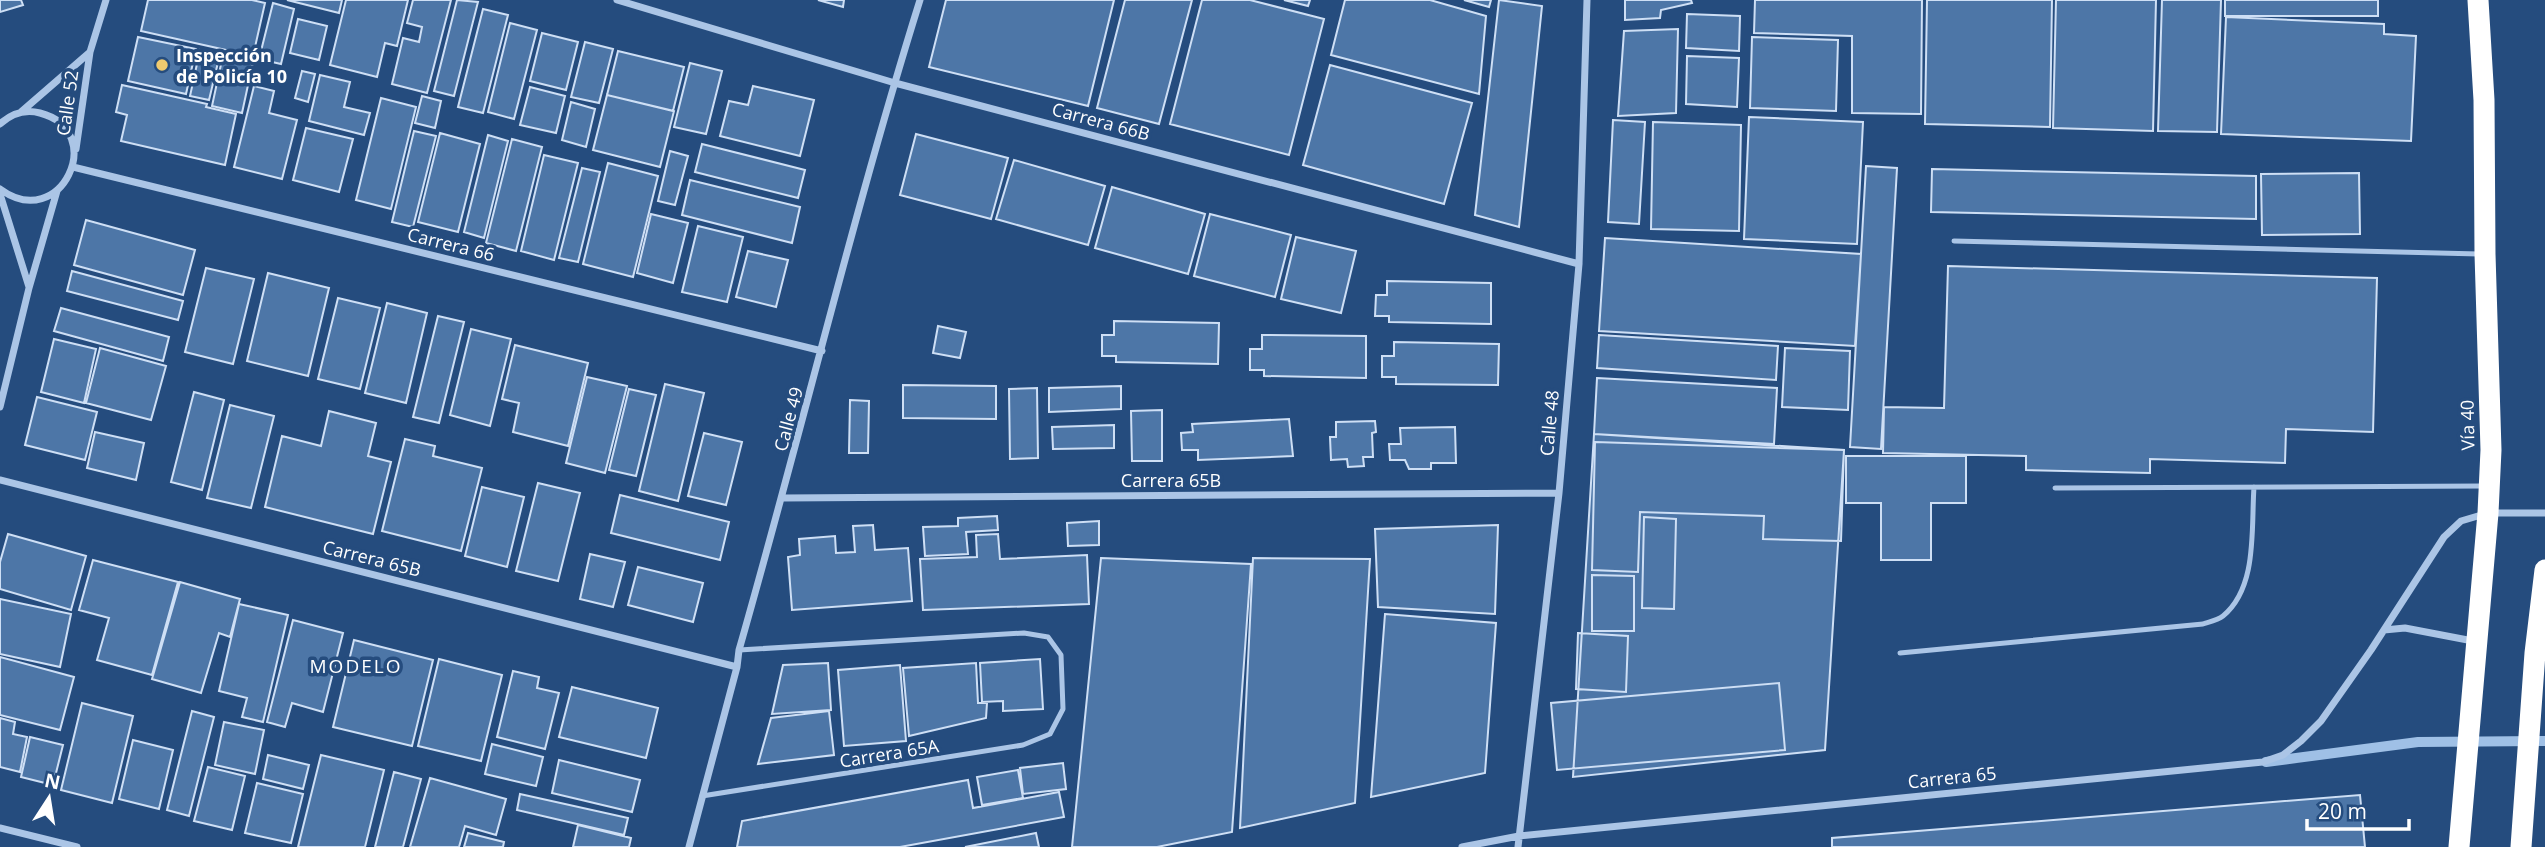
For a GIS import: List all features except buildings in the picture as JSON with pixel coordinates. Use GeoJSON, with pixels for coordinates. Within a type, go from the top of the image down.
{"type":"FeatureCollection","features":[{"type":"Feature","properties":{"kind":"highway","name":"Vía 40"},"geometry":{"type":"LineString","coordinates":[[2459,847],[2491,450],[2484,100],[2478,0]]}},
{"type":"Feature","properties":{"kind":"highway"},"geometry":{"type":"LineString","coordinates":[[2521,847],[2535,653],[2545,570]]}},
{"type":"Feature","properties":{"kind":"street","name":"Calle 52"},"geometry":{"type":"LineString","coordinates":[[0,407],[29,288],[57,191],[73,167],[90,52],[106,0]]}},
{"type":"Feature","properties":{"kind":"street","name":"Carrera 66B"},"geometry":{"type":"LineString","coordinates":[[617,0],[895,83],[1579,264]]}},
{"type":"Feature","properties":{"kind":"street","name":"Calle 49"},"geometry":{"type":"LineString","coordinates":[[689,847],[737,667],[739,650],[920,0]]}},
{"type":"Feature","properties":{"kind":"street","name":"Calle 48"},"geometry":{"type":"LineString","coordinates":[[1518,847],[1559,493],[1579,264],[1587,0]]}},
{"type":"Feature","properties":{"kind":"street","name":"Calle 52"},"geometry":{"type":"LineString","coordinates":[[1,121],[21,112],[90,52]]}},
{"type":"Feature","properties":{"kind":"street","name":"Calle 52"},"geometry":{"type":"LineString","coordinates":[[21,112],[34,111],[58,122],[73,144],[75,157]]}},
{"type":"Feature","properties":{"kind":"street","name":"Carrera 66"},"geometry":{"type":"LineString","coordinates":[[73,167],[822,351]]}},
{"type":"Feature","properties":{"kind":"street"},"geometry":{"type":"LineString","coordinates":[[0,191],[15,198],[32,200],[45,198],[57,191]]}},
{"type":"Feature","properties":{"kind":"street"},"geometry":{"type":"LineString","coordinates":[[0,191],[29,288]]}},
{"type":"Feature","properties":{"kind":"street","name":"Carrera 65B"},"geometry":{"type":"LineString","coordinates":[[0,480],[737,667]]}},
{"type":"Feature","properties":{"kind":"street","name":"Carrera 65B"},"geometry":{"type":"LineString","coordinates":[[783,498],[1559,493]]}},
{"type":"Feature","properties":{"kind":"street"},"geometry":{"type":"LineString","coordinates":[[2488,513],[2545,513]]}},
{"type":"Feature","properties":{"kind":"street","name":"Carrera 65"},"geometry":{"type":"LineString","coordinates":[[1462,847],[1519,836],[2263,762],[2283,755],[2321,721],[2444,537],[2461,521],[2488,513]]}},
{"type":"Feature","properties":{"kind":"street"},"geometry":{"type":"LineString","coordinates":[[2384,630],[2405,628],[2477,648]]}},
{"type":"Feature","properties":{"kind":"street"},"geometry":{"type":"LineString","coordinates":[[0,828],[77,847]]}},
{"type":"Feature","properties":{"kind":"lane"},"geometry":{"type":"LineString","coordinates":[[1955,241],[2485,254]]}},
{"type":"Feature","properties":{"kind":"lane"},"geometry":{"type":"LineString","coordinates":[[2055,488],[2490,486]]}},
{"type":"Feature","properties":{"kind":"lane"},"geometry":{"type":"LineString","coordinates":[[1900,653],[2203,624],[2222,617],[2234,603],[2248,576],[2254,487]]}},
{"type":"Feature","properties":{"kind":"lane","name":"Carrera 65A"},"geometry":{"type":"LineString","coordinates":[[702,796],[1023,745],[1049,734],[1063,709],[1061,655],[1048,637],[1024,633],[739,650]]}},
{"type":"Feature","properties":{"kind":"waterway"},"geometry":{"type":"LineString","coordinates":[[2266,762],[2418,742],[2545,741]]}},
{"type":"Feature","properties":{"kind":"place","name":"Inspección de Policía 10"},"geometry":{"type":"Point","coordinates":[162,65]}},
{"type":"Feature","properties":{"kind":"district","name":"MODELO"},"geometry":{"type":"Point","coordinates":[356,666]}}]}
